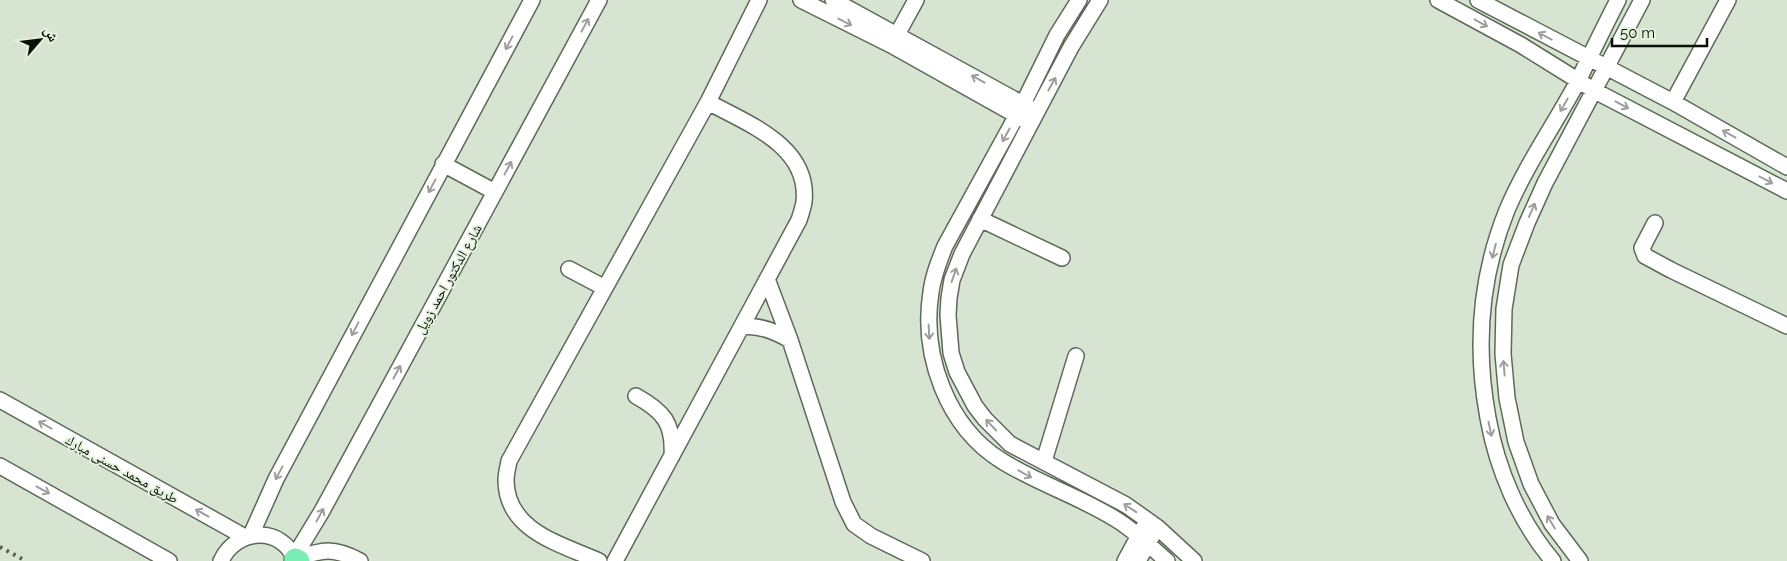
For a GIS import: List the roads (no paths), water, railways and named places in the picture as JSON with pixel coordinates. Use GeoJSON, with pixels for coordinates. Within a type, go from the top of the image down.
{"type":"FeatureCollection","features":[{"type":"Feature","properties":{"kind":"street"},"geometry":{"type":"LineString","coordinates":[[248,536],[276,479],[532,0]]}},
{"type":"Feature","properties":{"kind":"street","name":"شارع الدكتور احمد زويل"},"geometry":{"type":"LineString","coordinates":[[296,559],[599,0]]}},
{"type":"Feature","properties":{"kind":"street"},"geometry":{"type":"LineString","coordinates":[[600,561],[531,530],[517,516],[508,499],[506,480],[509,461],[708,102],[759,0]]}},
{"type":"Feature","properties":{"kind":"street"},"geometry":{"type":"LineString","coordinates":[[801,0],[894,40]]}},
{"type":"Feature","properties":{"kind":"street"},"geometry":{"type":"LineString","coordinates":[[833,0],[894,40],[1027,113]]}},
{"type":"Feature","properties":{"kind":"street"},"geometry":{"type":"LineString","coordinates":[[894,40],[916,0]]}},
{"type":"Feature","properties":{"kind":"street"},"geometry":{"type":"LineString","coordinates":[[1079,0],[1057,35],[1027,113],[980,219],[962,254],[952,280],[948,315],[951,353],[956,372],[975,406],[1010,444],[1106,494],[1152,524],[1194,561]]}},
{"type":"Feature","properties":{"kind":"street"},"geometry":{"type":"LineString","coordinates":[[1100,0],[1070,47],[1055,80],[1027,113],[945,246],[936,268],[931,292],[929,316],[930,341],[934,365],[945,393],[959,420],[978,442],[1002,461],[1117,520],[1167,561]]}},
{"type":"Feature","properties":{"kind":"street"},"geometry":{"type":"LineString","coordinates":[[1438,0],[1521,45],[1595,91],[1787,192]]}},
{"type":"Feature","properties":{"kind":"street"},"geometry":{"type":"LineString","coordinates":[[1478,0],[1606,69],[1673,102],[1787,167]]}},
{"type":"Feature","properties":{"kind":"street"},"geometry":{"type":"LineString","coordinates":[[1553,561],[1524,519],[1505,478],[1491,434],[1483,390],[1482,313],[1489,268],[1508,210],[1528,168],[1578,80],[1618,0]]}},
{"type":"Feature","properties":{"kind":"street"},"geometry":{"type":"LineString","coordinates":[[1580,561],[1552,524],[1531,484],[1516,442],[1507,398],[1503,354],[1504,309],[1511,265],[1527,223],[1545,183],[1642,0]]}},
{"type":"Feature","properties":{"kind":"street"},"geometry":{"type":"LineString","coordinates":[[1673,102],[1728,0]]}},
{"type":"Feature","properties":{"kind":"street"},"geometry":{"type":"LineString","coordinates":[[616,561],[799,220],[804,202],[804,183],[798,165],[787,149],[772,138],[708,102]]}},
{"type":"Feature","properties":{"kind":"street"},"geometry":{"type":"LineString","coordinates":[[443,164],[495,192]]}},
{"type":"Feature","properties":{"kind":"street"},"geometry":{"type":"LineString","coordinates":[[980,219],[1062,258]]}},
{"type":"Feature","properties":{"kind":"street"},"geometry":{"type":"LineString","coordinates":[[1655,223],[1642,248],[1645,256],[1787,326]]}},
{"type":"Feature","properties":{"kind":"street"},"geometry":{"type":"LineString","coordinates":[[569,269],[605,288]]}},
{"type":"Feature","properties":{"kind":"street"},"geometry":{"type":"LineString","coordinates":[[767,279],[790,340],[844,502],[854,524],[871,536],[922,561]]}},
{"type":"Feature","properties":{"kind":"street"},"geometry":{"type":"LineString","coordinates":[[742,328],[760,328],[790,340]]}},
{"type":"Feature","properties":{"kind":"street"},"geometry":{"type":"LineString","coordinates":[[1044,461],[1076,356]]}},
{"type":"Feature","properties":{"kind":"street"},"geometry":{"type":"LineString","coordinates":[[636,396],[654,406],[664,417],[670,429],[672,457]]}},
{"type":"Feature","properties":{"kind":"street","name":"طريق محمد حسنى مبارك"},"geometry":{"type":"LineString","coordinates":[[0,400],[248,536]]}},
{"type":"Feature","properties":{"kind":"street"},"geometry":{"type":"LineString","coordinates":[[0,466],[169,561]]}},
{"type":"Feature","properties":{"kind":"street"},"geometry":{"type":"LineString","coordinates":[[1126,561],[1143,540],[1152,524]]}},
{"type":"Feature","properties":{"kind":"street"},"geometry":{"type":"LineString","coordinates":[[221,561],[233,543],[248,536],[264,535],[276,539],[286,546],[296,559],[309,554],[335,550],[345,552],[360,561]]}},
{"type":"Feature","properties":{"kind":"street"},"geometry":{"type":"LineString","coordinates":[[1138,561],[1143,540]]}},
{"type":"Feature","properties":{"kind":"railway"},"geometry":{"type":"LineString","coordinates":[[0,547],[26,561]]}}]}
